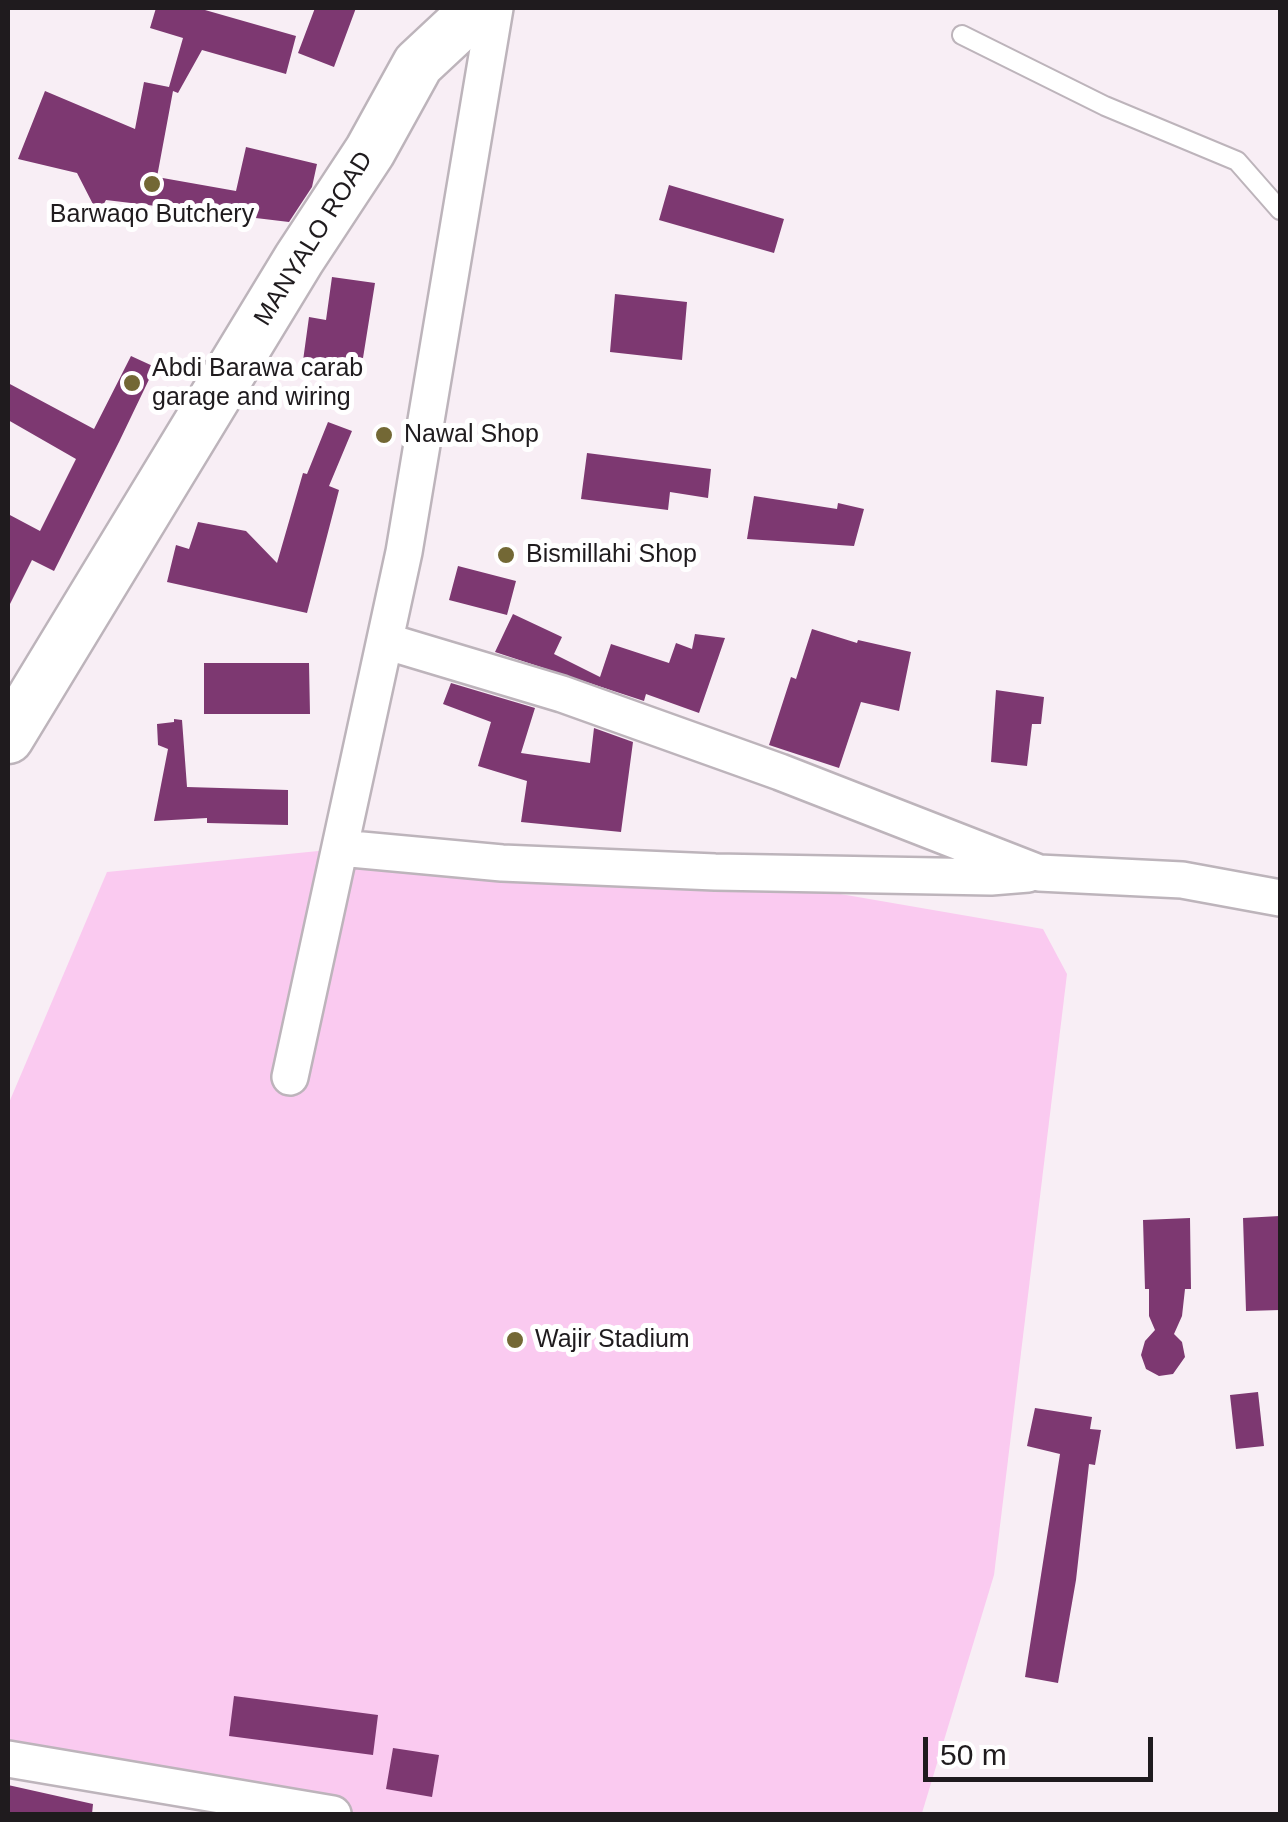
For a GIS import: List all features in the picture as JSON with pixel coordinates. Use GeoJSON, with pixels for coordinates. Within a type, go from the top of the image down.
{"type":"FeatureCollection","features":[{"type":"Feature","properties":{"kind":"street","name":"MANYALO ROAD"},"geometry":{"type":"LineString","coordinates":[[8,738],[299,259],[370,151],[418,64],[478,8]]}},
{"type":"Feature","properties":{"kind":"street"},"geometry":{"type":"LineString","coordinates":[[290,1077],[404,552],[495,8]]}},
{"type":"Feature","properties":{"kind":"street"},"geometry":{"type":"LineString","coordinates":[[385,641],[562,694],[780,772],[1039,873]]}},
{"type":"Feature","properties":{"kind":"street"},"geometry":{"type":"LineString","coordinates":[[340,848],[502,863],[715,872],[991,877],[1039,873],[1182,880],[1280,898]]}},
{"type":"Feature","properties":{"kind":"street"},"geometry":{"type":"LineString","coordinates":[[8,1760],[333,1814]]}},
{"type":"Feature","properties":{"kind":"lane"},"geometry":{"type":"LineString","coordinates":[[962,35],[1105,106],[1237,161],[1280,210]]}},
{"type":"Feature","properties":{"kind":"shaded area","name":"Wajir Stadium"},"geometry":{"type":"Polygon","coordinates":[[[419,841],[684,867],[1043,929],[1067,974],[994,1575],[922,1813],[296,1814],[8,1745],[8,1105],[107,872],[419,841]]]}},
{"type":"Feature","properties":{"kind":"building"},"geometry":{"type":"Polygon","coordinates":[[[156,8],[198,8],[296,36],[286,74],[202,50],[178,93],[173,91],[157,177],[236,191],[246,147],[317,164],[312,187],[289,222],[106,200],[98,214],[77,173],[18,159],[45,91],[135,129],[144,82],[169,87],[183,38],[150,28],[156,8]]]}},
{"type":"Feature","properties":{"kind":"building"},"geometry":{"type":"Polygon","coordinates":[[[315,8],[356,8],[334,67],[298,53],[315,8]]]}},
{"type":"Feature","properties":{"kind":"building"},"geometry":{"type":"Polygon","coordinates":[[[669,185],[784,219],[774,253],[659,220],[669,185]]]}},
{"type":"Feature","properties":{"kind":"building"},"geometry":{"type":"Polygon","coordinates":[[[332,277],[375,283],[363,358],[346,356],[344,375],[302,368],[309,317],[326,320],[332,277]]]}},
{"type":"Feature","properties":{"kind":"building"},"geometry":{"type":"Polygon","coordinates":[[[615,294],[687,302],[682,360],[610,352],[615,294]]]}},
{"type":"Feature","properties":{"kind":"building"},"geometry":{"type":"Polygon","coordinates":[[[131,356],[155,367],[119,442],[54,571],[32,560],[8,608],[8,514],[40,531],[76,459],[8,420],[8,383],[94,429],[131,356]]]}},
{"type":"Feature","properties":{"kind":"building"},"geometry":{"type":"Polygon","coordinates":[[[328,422],[352,431],[329,486],[339,490],[307,613],[167,582],[176,545],[189,549],[198,522],[246,531],[277,563],[303,473],[307,474],[328,422]]]}},
{"type":"Feature","properties":{"kind":"building"},"geometry":{"type":"Polygon","coordinates":[[[587,453],[711,469],[708,498],[670,492],[668,510],[581,499],[587,453]]]}},
{"type":"Feature","properties":{"kind":"building"},"geometry":{"type":"Polygon","coordinates":[[[754,496],[837,509],[838,503],[864,509],[854,546],[747,539],[754,496]]]}},
{"type":"Feature","properties":{"kind":"building"},"geometry":{"type":"Polygon","coordinates":[[[458,566],[516,581],[507,615],[449,600],[458,566]]]}},
{"type":"Feature","properties":{"kind":"building"},"geometry":{"type":"Polygon","coordinates":[[[513,614],[562,637],[554,654],[600,677],[611,644],[669,663],[676,643],[692,649],[695,634],[725,638],[699,713],[646,694],[644,701],[495,652],[513,614]]]}},
{"type":"Feature","properties":{"kind":"building"},"geometry":{"type":"Polygon","coordinates":[[[812,629],[857,643],[858,640],[911,652],[899,711],[861,702],[839,768],[769,745],[791,677],[796,679],[812,629]]]}},
{"type":"Feature","properties":{"kind":"building"},"geometry":{"type":"Polygon","coordinates":[[[204,663],[309,663],[310,714],[204,714],[204,663]]]}},
{"type":"Feature","properties":{"kind":"building"},"geometry":{"type":"Polygon","coordinates":[[[451,683],[535,708],[521,753],[590,763],[594,728],[633,742],[621,832],[521,822],[527,781],[478,766],[491,722],[443,704],[451,683]]]}},
{"type":"Feature","properties":{"kind":"building"},"geometry":{"type":"Polygon","coordinates":[[[996,690],[1044,697],[1041,724],[1032,724],[1027,766],[991,762],[996,690]]]}},
{"type":"Feature","properties":{"kind":"building"},"geometry":{"type":"Polygon","coordinates":[[[182,720],[187,787],[288,790],[288,825],[207,823],[207,818],[154,821],[168,749],[158,745],[157,724],[182,720]]]}},
{"type":"Feature","properties":{"kind":"building"},"geometry":{"type":"Polygon","coordinates":[[[1280,1216],[1280,1310],[1246,1311],[1243,1218],[1280,1216]]]}},
{"type":"Feature","properties":{"kind":"building"},"geometry":{"type":"Polygon","coordinates":[[[1190,1218],[1191,1289],[1185,1289],[1182,1316],[1174,1334],[1182,1342],[1185,1357],[1173,1374],[1159,1376],[1146,1369],[1141,1355],[1145,1341],[1155,1330],[1149,1316],[1149,1289],[1145,1289],[1143,1220],[1190,1218]]]}},
{"type":"Feature","properties":{"kind":"building"},"geometry":{"type":"Polygon","coordinates":[[[1258,1392],[1264,1446],[1236,1449],[1230,1395],[1258,1392]]]}},
{"type":"Feature","properties":{"kind":"building"},"geometry":{"type":"Polygon","coordinates":[[[1035,1408],[1092,1417],[1090,1429],[1101,1430],[1095,1465],[1089,1464],[1076,1580],[1058,1683],[1025,1677],[1060,1454],[1027,1446],[1035,1408]]]}},
{"type":"Feature","properties":{"kind":"building"},"geometry":{"type":"Polygon","coordinates":[[[234,1696],[378,1715],[373,1755],[229,1736],[234,1696]]]}},
{"type":"Feature","properties":{"kind":"building"},"geometry":{"type":"Polygon","coordinates":[[[393,1748],[439,1755],[432,1797],[386,1789],[393,1748]]]}},
{"type":"Feature","properties":{"kind":"building"},"geometry":{"type":"Polygon","coordinates":[[[8,1785],[93,1804],[92,1814],[8,1814],[8,1785]]]}},
{"type":"Feature","properties":{"kind":"place","name":"Barwaqo Butchery"},"geometry":{"type":"Point","coordinates":[152,184]}},
{"type":"Feature","properties":{"kind":"place","name":"Abdi Barawa carab garage and wiring"},"geometry":{"type":"Point","coordinates":[132,383]}},
{"type":"Feature","properties":{"kind":"place","name":"Nawal Shop"},"geometry":{"type":"Point","coordinates":[384,435]}},
{"type":"Feature","properties":{"kind":"place","name":"Bismillahi Shop"},"geometry":{"type":"Point","coordinates":[506,555]}},
{"type":"Feature","properties":{"kind":"place","name":"Wajir Stadium"},"geometry":{"type":"Point","coordinates":[515,1340]}}]}
